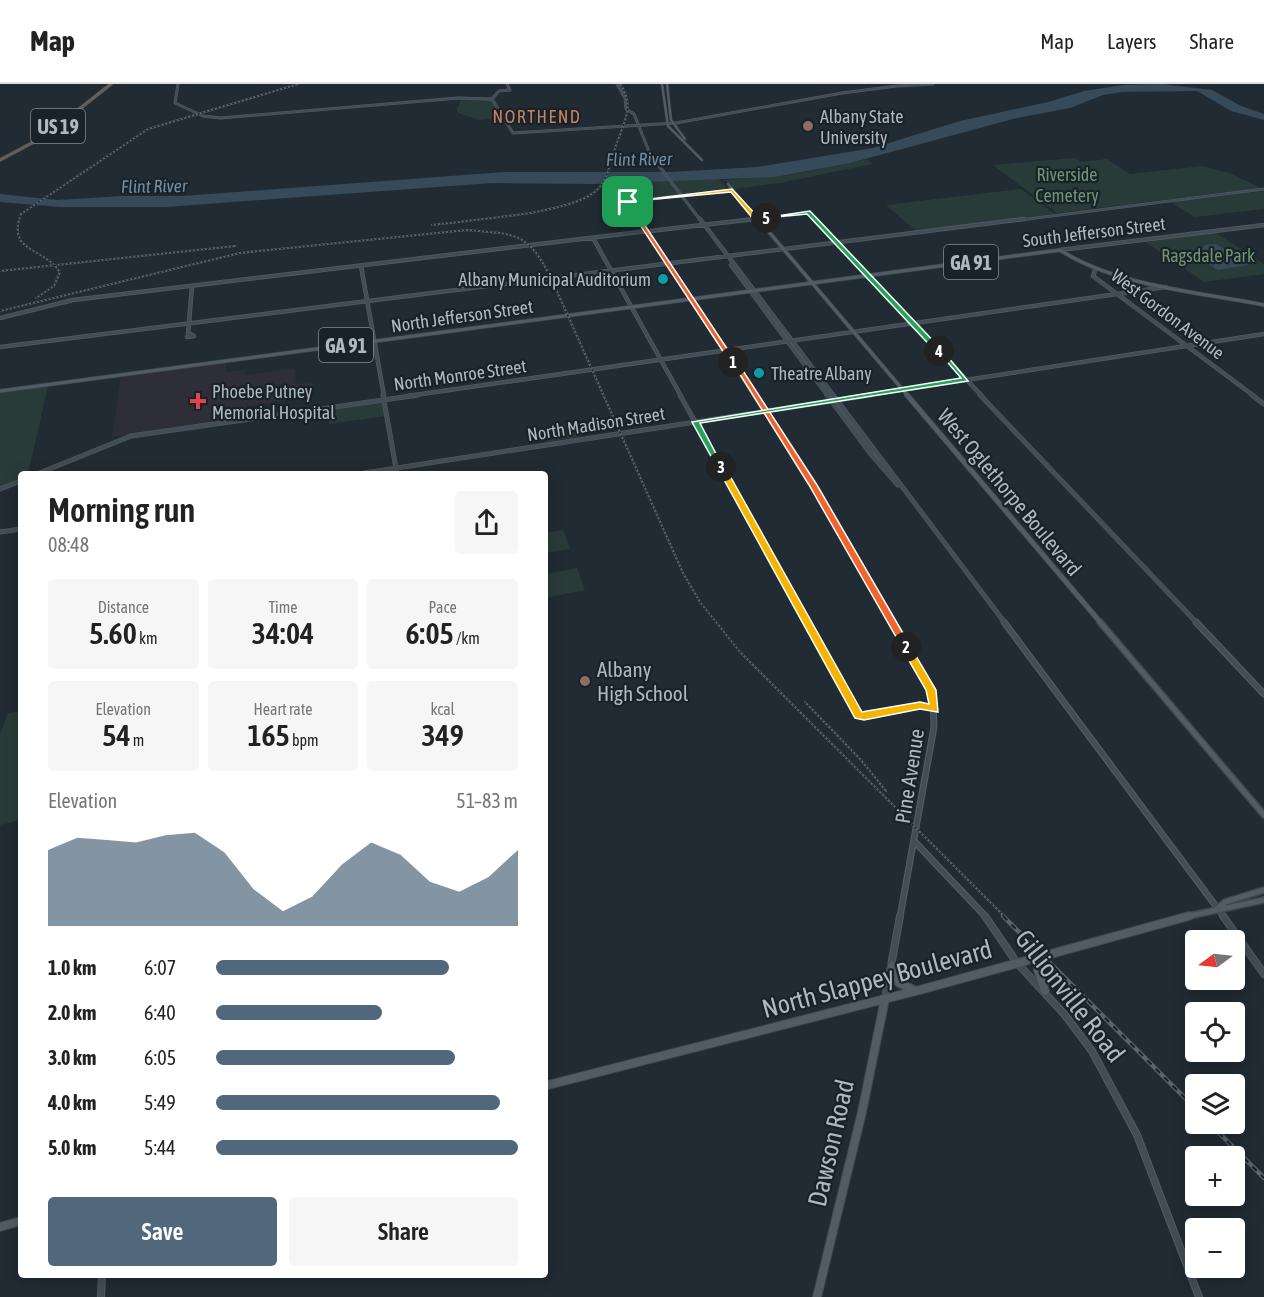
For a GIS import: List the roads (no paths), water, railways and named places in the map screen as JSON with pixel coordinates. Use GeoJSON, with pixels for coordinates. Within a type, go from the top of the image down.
{"type":"FeatureCollection","features":[{"type":"Feature","properties":{"kind":"highway","name":"US 19"},"geometry":{"type":"LineString","coordinates":[[0,158],[43,134],[106,84]]}},
{"type":"Feature","properties":{"kind":"highway","name":"US 19"},"geometry":{"type":"LineString","coordinates":[[0,158],[45,136],[111,84]]}},
{"type":"Feature","properties":{"kind":"main road"},"geometry":{"type":"LineString","coordinates":[[178,84],[176,103],[214,118],[462,98],[492,99],[501,91],[510,90],[507,84]]}},
{"type":"Feature","properties":{"kind":"main road"},"geometry":{"type":"LineString","coordinates":[[618,84],[625,98],[626,109],[634,114],[637,126],[654,159],[787,342],[886,472],[900,486]]}},
{"type":"Feature","properties":{"kind":"main road"},"geometry":{"type":"LineString","coordinates":[[662,84],[670,122],[678,137],[703,160],[670,122],[667,84]]}},
{"type":"Feature","properties":{"kind":"main road"},"geometry":{"type":"LineString","coordinates":[[813,98],[897,86],[933,84]]}},
{"type":"Feature","properties":{"kind":"main road"},"geometry":{"type":"LineString","coordinates":[[492,99],[510,132],[637,126],[680,121],[897,86]]}},
{"type":"Feature","properties":{"kind":"main road"},"geometry":{"type":"LineString","coordinates":[[849,92],[860,93],[865,90]]}},
{"type":"Feature","properties":{"kind":"main road"},"geometry":{"type":"LineString","coordinates":[[670,122],[800,100]]}},
{"type":"Feature","properties":{"kind":"main road"},"geometry":{"type":"LineString","coordinates":[[749,110],[761,112]]}},
{"type":"Feature","properties":{"kind":"main road"},"geometry":{"type":"LineString","coordinates":[[717,120],[725,114]]}},
{"type":"Feature","properties":{"kind":"main road"},"geometry":{"type":"LineString","coordinates":[[678,137],[690,145]]}},
{"type":"Feature","properties":{"kind":"main road","name":"West Oglethorpe Boulevard"},"geometry":{"type":"LineString","coordinates":[[726,184],[1264,815]]}},
{"type":"Feature","properties":{"kind":"main road"},"geometry":{"type":"LineString","coordinates":[[0,347],[1264,189]]}},
{"type":"Feature","properties":{"kind":"main road"},"geometry":{"type":"LineString","coordinates":[[681,196],[732,190]]}},
{"type":"Feature","properties":{"kind":"main road","name":"Pine Avenue"},"geometry":{"type":"LineString","coordinates":[[681,196],[632,204],[813,485],[931,690],[935,709],[934,727],[885,999]]}},
{"type":"Feature","properties":{"kind":"main road"},"geometry":{"type":"LineString","coordinates":[[0,318],[73,300],[808,213],[1264,694]]}},
{"type":"Feature","properties":{"kind":"main road","name":"South Jefferson Street"},"geometry":{"type":"LineString","coordinates":[[752,291],[1264,225]]}},
{"type":"Feature","properties":{"kind":"main road"},"geometry":{"type":"LineString","coordinates":[[593,238],[859,715],[920,705],[935,709]]}},
{"type":"Feature","properties":{"kind":"main road","name":"West Gordon Avenue"},"geometry":{"type":"LineString","coordinates":[[1060,250],[1095,270],[1092,273],[1093,276],[1264,404]]}},
{"type":"Feature","properties":{"kind":"main road"},"geometry":{"type":"LineString","coordinates":[[361,266],[396,471]]}},
{"type":"Feature","properties":{"kind":"main road"},"geometry":{"type":"LineString","coordinates":[[1095,270],[1264,305]]}},
{"type":"Feature","properties":{"kind":"main road"},"geometry":{"type":"LineString","coordinates":[[1150,283],[1156,287],[1154,290]]}},
{"type":"Feature","properties":{"kind":"main road"},"geometry":{"type":"LineString","coordinates":[[1184,285],[1183,288],[1191,291]]}},
{"type":"Feature","properties":{"kind":"main road"},"geometry":{"type":"LineString","coordinates":[[188,335],[192,286]]}},
{"type":"Feature","properties":{"kind":"main road","name":"North Monroe Street"},"geometry":{"type":"LineString","coordinates":[[44,471],[131,436],[1169,287]]}},
{"type":"Feature","properties":{"kind":"main road"},"geometry":{"type":"LineString","coordinates":[[752,291],[837,399],[1218,908],[1264,974]]}},
{"type":"Feature","properties":{"kind":"main road","name":"North Jefferson Street"},"geometry":{"type":"LineString","coordinates":[[0,391],[752,291]]}},
{"type":"Feature","properties":{"kind":"main road","name":"North Madison Street"},"geometry":{"type":"LineString","coordinates":[[377,471],[1264,334]]}},
{"type":"Feature","properties":{"kind":"main road"},"geometry":{"type":"LineString","coordinates":[[0,489],[18,482]]}},
{"type":"Feature","properties":{"kind":"main road"},"geometry":{"type":"LineString","coordinates":[[0,532],[18,529]]}},
{"type":"Feature","properties":{"kind":"main road","name":"Gillionville Road"},"geometry":{"type":"LineString","coordinates":[[915,842],[983,913],[1017,963],[1045,991],[1092,1051],[1130,1118],[1198,1297]]}},
{"type":"Feature","properties":{"kind":"main road","name":"North Slappey Boulevard"},"geometry":{"type":"LineString","coordinates":[[1218,908],[1225,902],[1264,890]]}},
{"type":"Feature","properties":{"kind":"main road","name":"North Slappey Boulevard"},"geometry":{"type":"LineString","coordinates":[[548,1085],[916,991],[1218,908],[1232,908],[1264,900]]}},
{"type":"Feature","properties":{"kind":"main road"},"geometry":{"type":"LineString","coordinates":[[1039,957],[1038,970],[1045,991]]}},
{"type":"Feature","properties":{"kind":"main road"},"geometry":{"type":"LineString","coordinates":[[892,966],[899,983],[916,991]]}},
{"type":"Feature","properties":{"kind":"main road","name":"Dawson Road"},"geometry":{"type":"LineString","coordinates":[[817,1297],[862,1112],[885,999]]}},
{"type":"Feature","properties":{"kind":"main road"},"geometry":{"type":"LineString","coordinates":[[0,1227],[18,1222]]}},
{"type":"Feature","properties":{"kind":"main road"},"geometry":{"type":"LineString","coordinates":[[100,1297],[102,1278]]}},
{"type":"Feature","properties":{"kind":"water"},"geometry":{"type":"Polygon","coordinates":[[[1162,84],[1212,90],[1241,106],[1264,114],[1264,120],[1231,111],[1197,91],[1122,92],[1103,95],[1070,108],[1017,118],[850,163],[775,177],[593,184],[492,183],[166,207],[60,207],[0,202],[0,194],[57,200],[123,196],[183,196],[504,172],[670,172],[757,167],[873,148],[960,121],[1048,102],[1084,91],[1123,85],[1162,84]]]}},
{"type":"Feature","properties":{"kind":"water"},"geometry":{"type":"Polygon","coordinates":[[[1216,244],[1248,265],[1218,270],[1196,256],[1205,245],[1216,244]]]}},
{"type":"Feature","properties":{"kind":"railway"},"geometry":{"type":"LineString","coordinates":[[54,265],[23,243],[18,227],[21,214],[148,129],[298,84]]}},
{"type":"Feature","properties":{"kind":"railway"},"geometry":{"type":"LineString","coordinates":[[432,225],[544,210],[566,205],[597,190],[607,173],[626,118],[627,98],[620,84]]}},
{"type":"Feature","properties":{"kind":"railway"},"geometry":{"type":"LineString","coordinates":[[0,311],[240,253],[467,230],[519,238],[535,252],[551,278],[683,573],[700,602],[740,652],[1005,917]]}},
{"type":"Feature","properties":{"kind":"railway"},"geometry":{"type":"LineString","coordinates":[[54,265],[235,246]]}},
{"type":"Feature","properties":{"kind":"railway"},"geometry":{"type":"LineString","coordinates":[[0,271],[54,265]]}},
{"type":"Feature","properties":{"kind":"railway"},"geometry":{"type":"LineString","coordinates":[[36,298],[54,286],[60,272],[54,265]]}},
{"type":"Feature","properties":{"kind":"railway"},"geometry":{"type":"LineString","coordinates":[[805,702],[861,760],[886,791]]}},
{"type":"Feature","properties":{"kind":"railway"},"geometry":{"type":"LineString","coordinates":[[1003,916],[1185,1098]]}},
{"type":"Feature","properties":{"kind":"railway"},"geometry":{"type":"LineString","coordinates":[[1220,1134],[1264,1178]]}},
{"type":"Feature","properties":{"kind":"place","name":"Albany State University"},"geometry":{"type":"Point","coordinates":[808,126]}},
{"type":"Feature","properties":{"kind":"place","name":"Albany Municipal Auditorium"},"geometry":{"type":"Point","coordinates":[663,279]}},
{"type":"Feature","properties":{"kind":"place","name":"Theatre Albany"},"geometry":{"type":"Point","coordinates":[759,373]}},
{"type":"Feature","properties":{"kind":"place","name":"Phoebe Putney Memorial Hospital"},"geometry":{"type":"Point","coordinates":[198,401]}},
{"type":"Feature","properties":{"kind":"place","name":"Albany High School"},"geometry":{"type":"Point","coordinates":[585,681]}},
{"type":"Feature","properties":{"kind":"district","name":"NORTHEND"},"geometry":{"type":"Point","coordinates":[537,116]}},
{"type":"Feature","properties":{"kind":"water label","name":"Flint River"},"geometry":{"type":"Point","coordinates":[639,159]}},
{"type":"Feature","properties":{"kind":"water label","name":"Flint River"},"geometry":{"type":"Point","coordinates":[154,186]}},
{"type":"Feature","properties":{"kind":"park label","name":"Riverside Cemetery"},"geometry":{"type":"Point","coordinates":[1067,184]}},
{"type":"Feature","properties":{"kind":"park label","name":"Ragsdale Park"},"geometry":{"type":"Point","coordinates":[1208,255]}}]}
